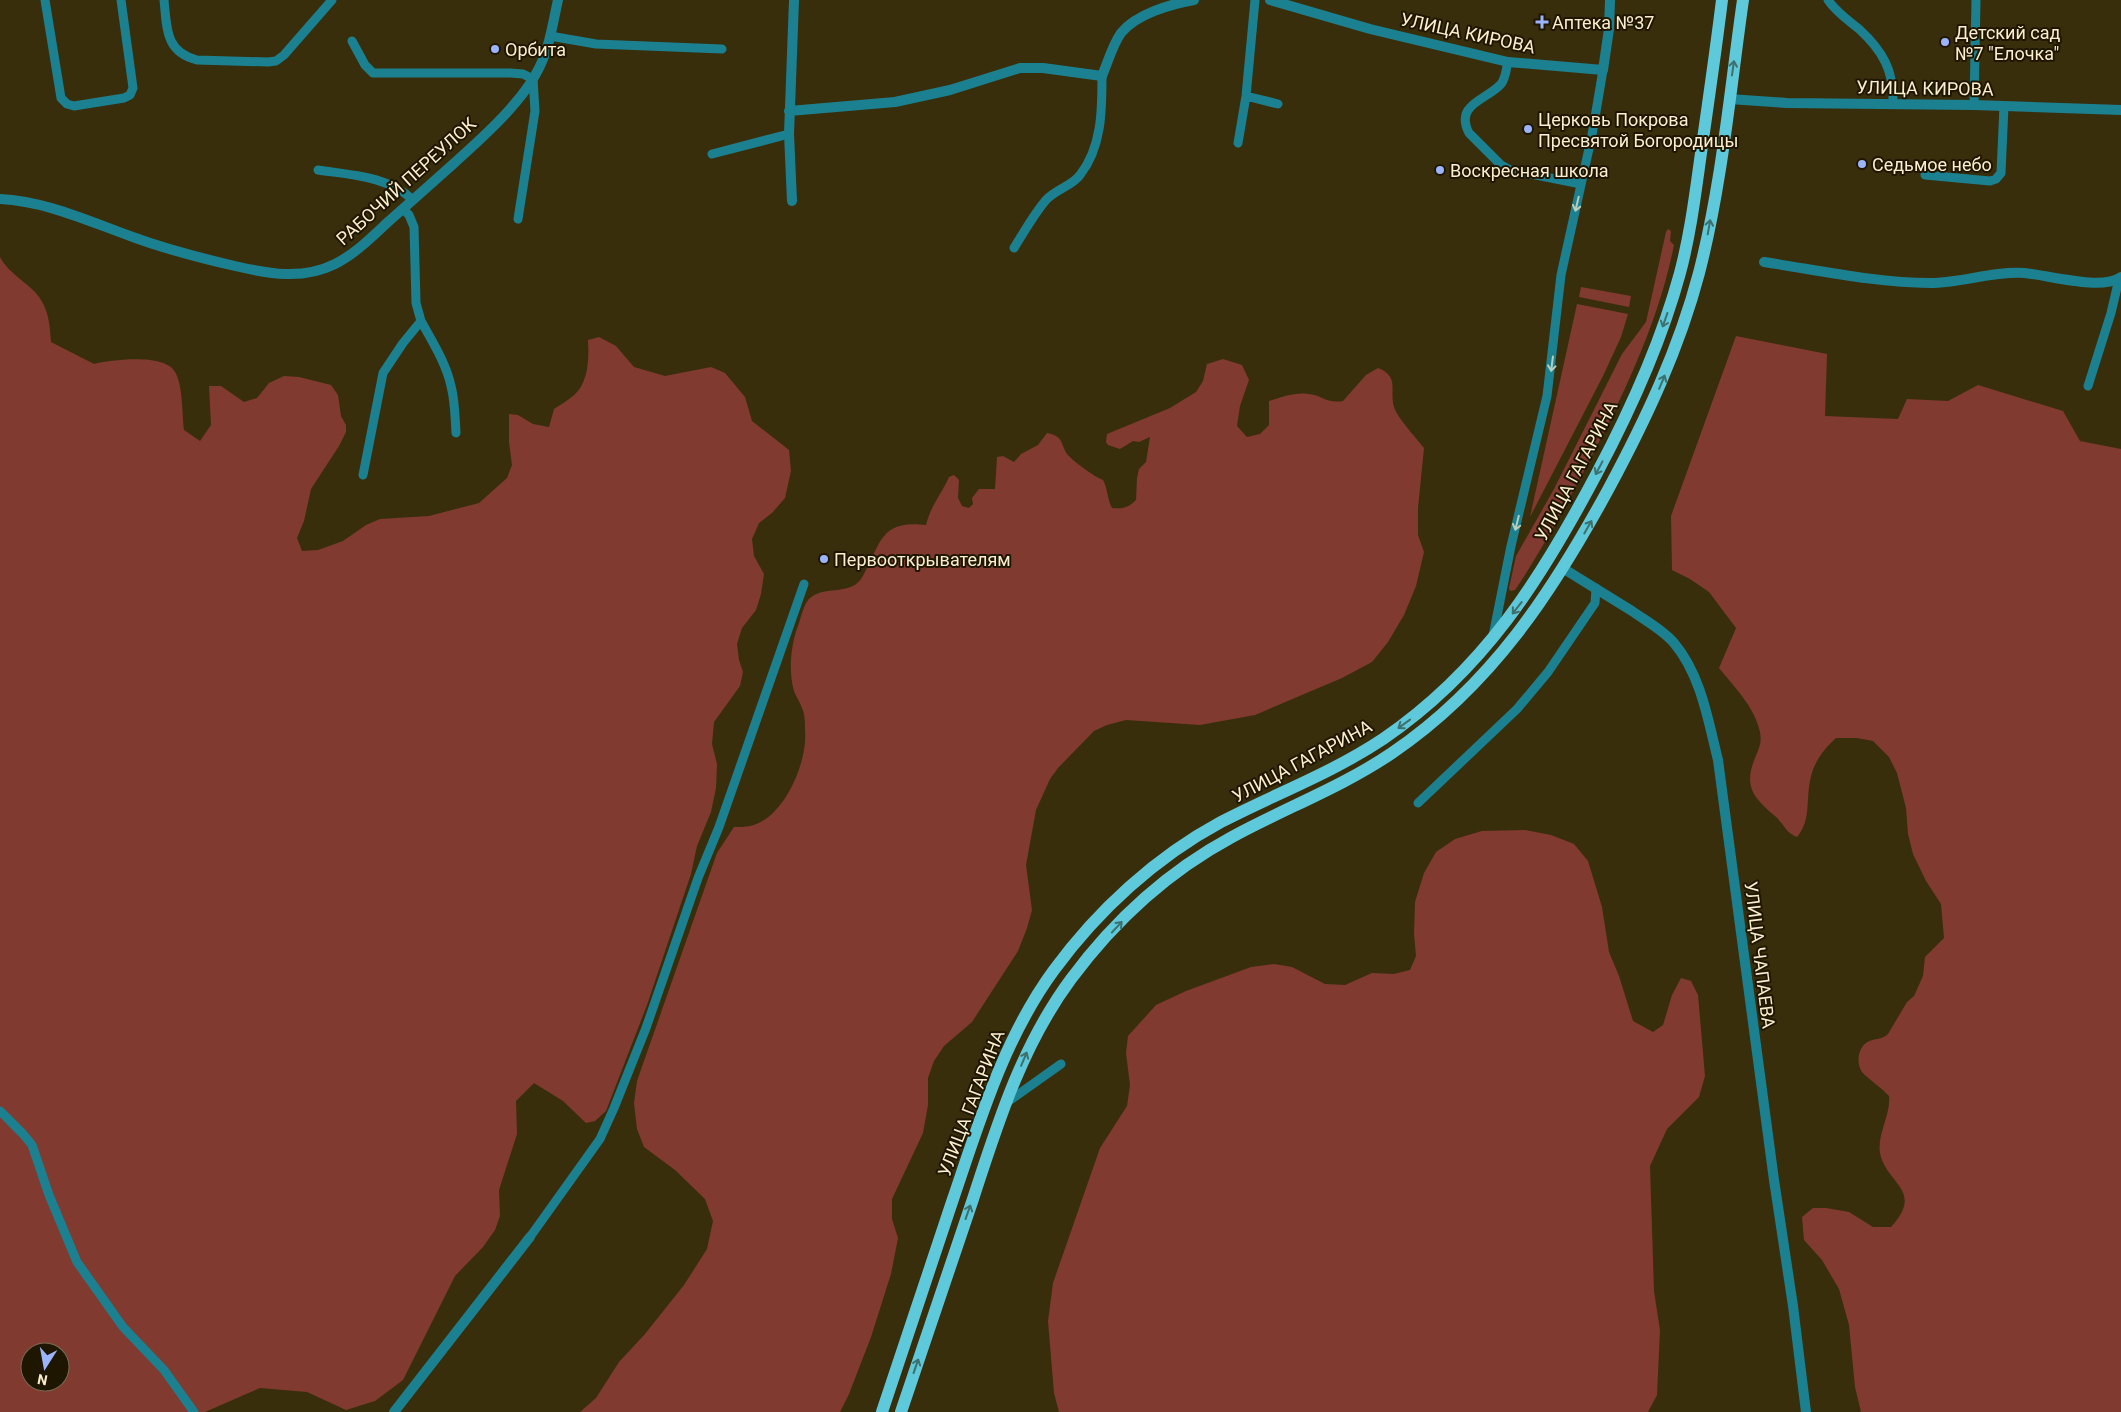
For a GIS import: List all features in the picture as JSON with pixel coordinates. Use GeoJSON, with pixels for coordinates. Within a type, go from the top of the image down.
{"type":"FeatureCollection","features":[{"type":"Feature","properties":{"kind":"main road","name":"УЛИЦА ГАГАРИНА"},"geometry":{"type":"LineString","coordinates":[[882,1412],[988,1096],[1010,1045],[1029,1009],[1054,970],[1092,924],[1121,895],[1168,856],[1217,825],[1346,762],[1381,740],[1435,699],[1492,639],[1521,602],[1576,511],[1632,404],[1658,340],[1678,281],[1687,240],[1722,0]]}},
{"type":"Feature","properties":{"kind":"main road","name":"УЛИЦА ГАГАРИНА"},"geometry":{"type":"LineString","coordinates":[[901,1412],[1006,1103],[1027,1052],[1046,1017],[1071,979],[1135,907],[1157,887],[1201,855],[1238,834],[1355,776],[1391,754],[1423,731],[1471,688],[1506,650],[1564,569],[1649,410],[1688,311],[1706,244],[1743,0]]}},
{"type":"Feature","properties":{"kind":"street","name":"РАБОЧИЙ ПЕРЕУЛОК"},"geometry":{"type":"LineString","coordinates":[[0,199],[34,203],[204,259],[285,275],[318,271],[335,264],[365,243],[485,134],[520,96],[541,65],[558,0]]}},
{"type":"Feature","properties":{"kind":"street"},"geometry":{"type":"LineString","coordinates":[[792,201],[788,134],[794,0]]}},
{"type":"Feature","properties":{"kind":"street"},"geometry":{"type":"LineString","coordinates":[[789,111],[809,111],[895,102],[950,90],[1020,68],[1043,68],[1102,76],[1116,40],[1128,26],[1160,10],[1194,0]]}},
{"type":"Feature","properties":{"kind":"street","name":"УЛИЦА КИРОВА"},"geometry":{"type":"LineString","coordinates":[[1270,0],[1370,29],[1508,62],[1603,70]]}},
{"type":"Feature","properties":{"kind":"street"},"geometry":{"type":"LineString","coordinates":[[1603,70],[1609,29],[1610,0]]}},
{"type":"Feature","properties":{"kind":"street","name":"УЛИЦА КИРОВА"},"geometry":{"type":"LineString","coordinates":[[1729,99],[1787,103],[1974,105],[2121,110]]}},
{"type":"Feature","properties":{"kind":"street"},"geometry":{"type":"LineString","coordinates":[[1764,262],[1898,281],[1928,283],[1947,283],[1990,274],[2006,273],[2050,276],[2090,282],[2108,282],[2120,278]]}},
{"type":"Feature","properties":{"kind":"street","name":"УЛИЦА ЧАПАЕВА"},"geometry":{"type":"LineString","coordinates":[[1564,569],[1658,629],[1674,642],[1696,680],[1706,711],[1718,760],[1806,1412]]}},
{"type":"Feature","properties":{"kind":"street"},"geometry":{"type":"LineString","coordinates":[[394,1412],[530,1237]]}},
{"type":"Feature","properties":{"kind":"lane"},"geometry":{"type":"LineString","coordinates":[[45,0],[61,98],[67,104],[74,106],[124,98],[130,95],[133,88],[121,0]]}},
{"type":"Feature","properties":{"kind":"lane"},"geometry":{"type":"LineString","coordinates":[[164,0],[168,33],[178,51],[187,58],[197,60],[268,62],[276,61],[284,55],[332,0]]}},
{"type":"Feature","properties":{"kind":"lane"},"geometry":{"type":"LineString","coordinates":[[1238,143],[1246,96],[1255,0]]}},
{"type":"Feature","properties":{"kind":"lane"},"geometry":{"type":"LineString","coordinates":[[1828,0],[1833,7],[1861,31],[1884,60],[1892,79],[1893,104]]}},
{"type":"Feature","properties":{"kind":"lane"},"geometry":{"type":"LineString","coordinates":[[1974,105],[1976,0]]}},
{"type":"Feature","properties":{"kind":"lane"},"geometry":{"type":"LineString","coordinates":[[550,36],[596,44],[722,49]]}},
{"type":"Feature","properties":{"kind":"lane"},"geometry":{"type":"LineString","coordinates":[[352,41],[365,65],[373,73],[510,72],[524,74],[533,79],[535,111],[518,219]]}},
{"type":"Feature","properties":{"kind":"lane"},"geometry":{"type":"LineString","coordinates":[[1508,62],[1502,82],[1475,102],[1466,112],[1466,127],[1469,133],[1501,165],[1510,170],[1581,184]]}},
{"type":"Feature","properties":{"kind":"lane"},"geometry":{"type":"LineString","coordinates":[[1492,639],[1511,546],[1547,396],[1561,275],[1592,135],[1603,70]]}},
{"type":"Feature","properties":{"kind":"lane"},"geometry":{"type":"LineString","coordinates":[[1014,248],[1046,200],[1059,188],[1072,182],[1080,174],[1099,132],[1102,76]]}},
{"type":"Feature","properties":{"kind":"lane"},"geometry":{"type":"LineString","coordinates":[[1246,96],[1278,104]]}},
{"type":"Feature","properties":{"kind":"lane"},"geometry":{"type":"LineString","coordinates":[[1925,175],[1990,181],[1996,179],[2001,173],[2004,106]]}},
{"type":"Feature","properties":{"kind":"lane"},"geometry":{"type":"LineString","coordinates":[[712,154],[788,134]]}},
{"type":"Feature","properties":{"kind":"lane"},"geometry":{"type":"LineString","coordinates":[[318,170],[392,185],[404,191],[413,200]]}},
{"type":"Feature","properties":{"kind":"lane"},"geometry":{"type":"LineString","coordinates":[[403,209],[410,215],[414,227],[416,303],[421,321],[451,384],[456,433]]}},
{"type":"Feature","properties":{"kind":"lane"},"geometry":{"type":"LineString","coordinates":[[2088,386],[2120,278]]}},
{"type":"Feature","properties":{"kind":"lane"},"geometry":{"type":"LineString","coordinates":[[363,475],[383,373],[402,343],[421,321]]}},
{"type":"Feature","properties":{"kind":"lane"},"geometry":{"type":"LineString","coordinates":[[530,1237],[592,1152],[610,1116],[646,1028],[804,584]]}},
{"type":"Feature","properties":{"kind":"lane"},"geometry":{"type":"LineString","coordinates":[[1418,803],[1517,709],[1548,672],[1596,603],[1596,588]]}},
{"type":"Feature","properties":{"kind":"lane"},"geometry":{"type":"LineString","coordinates":[[1006,1103],[1061,1064]]}},
{"type":"Feature","properties":{"kind":"lane"},"geometry":{"type":"LineString","coordinates":[[0,1111],[32,1145],[49,1195],[77,1262],[123,1327],[164,1370],[194,1412]]}},
{"type":"Feature","properties":{"kind":"shaded area"},"geometry":{"type":"Polygon","coordinates":[[[1668,229],[1671,231],[1670,241],[1674,245],[1667,275],[1649,332],[1625,389],[1584,471],[1525,576],[1515,590],[1510,591],[1516,556],[1554,489],[1622,354],[1646,322],[1668,229]]]}},
{"type":"Feature","properties":{"kind":"shaded area"},"geometry":{"type":"Polygon","coordinates":[[[0,257],[10,270],[33,290],[44,305],[50,326],[51,342],[94,364],[137,359],[160,362],[169,366],[175,372],[180,384],[184,430],[200,441],[211,425],[209,386],[221,386],[244,402],[257,398],[269,383],[284,376],[299,377],[331,385],[338,395],[341,416],[346,425],[346,432],[311,489],[304,521],[297,538],[302,551],[318,550],[343,541],[366,525],[380,519],[429,516],[479,503],[507,478],[512,465],[509,442],[509,414],[518,415],[533,424],[549,427],[554,409],[573,396],[582,384],[587,370],[588,340],[599,337],[616,346],[634,367],[665,376],[711,367],[725,373],[745,397],[752,421],[789,450],[791,471],[785,498],[772,513],[759,523],[752,539],[754,556],[764,574],[761,594],[756,610],[742,628],[737,644],[743,672],[740,686],[714,722],[712,744],[717,764],[716,788],[711,812],[697,846],[691,874],[647,1005],[606,1111],[595,1121],[586,1123],[563,1101],[534,1083],[516,1101],[517,1134],[499,1190],[500,1216],[495,1230],[483,1247],[455,1276],[403,1380],[375,1401],[346,1410],[307,1392],[260,1388],[205,1412],[0,1412],[0,257]]]}},
{"type":"Feature","properties":{"kind":"shaded area"},"geometry":{"type":"Polygon","coordinates":[[[1581,287],[1631,296],[1629,307],[1579,297],[1581,287]]]}},
{"type":"Feature","properties":{"kind":"shaded area"},"geometry":{"type":"Polygon","coordinates":[[[1577,304],[1628,314],[1621,337],[1603,376],[1530,517],[1577,304]]]}},
{"type":"Feature","properties":{"kind":"shaded area"},"geometry":{"type":"Polygon","coordinates":[[[1736,336],[1827,354],[1825,416],[1898,419],[1907,399],[1948,401],[1978,385],[2063,411],[2080,441],[2121,449],[2121,1412],[1861,1412],[1855,1387],[1849,1325],[1839,1289],[1822,1260],[1804,1240],[1802,1217],[1813,1208],[1826,1208],[1849,1212],[1873,1227],[1891,1227],[1901,1214],[1904,1196],[1884,1164],[1880,1153],[1880,1139],[1888,1110],[1889,1096],[1862,1072],[1859,1065],[1859,1056],[1861,1049],[1866,1043],[1888,1034],[1907,1002],[1914,996],[1923,976],[1925,957],[1944,938],[1941,904],[1926,881],[1913,854],[1908,834],[1906,808],[1897,773],[1889,757],[1873,741],[1857,738],[1836,738],[1823,752],[1811,774],[1806,817],[1797,837],[1788,831],[1756,797],[1750,777],[1760,745],[1760,732],[1749,706],[1719,668],[1736,628],[1709,592],[1672,570],[1671,516],[1736,336]]]}},
{"type":"Feature","properties":{"kind":"shaded area"},"geometry":{"type":"Polygon","coordinates":[[[1223,359],[1242,365],[1249,380],[1240,406],[1237,426],[1247,437],[1260,434],[1269,425],[1269,401],[1288,395],[1303,394],[1337,402],[1343,401],[1366,375],[1378,368],[1389,375],[1392,384],[1394,407],[1403,422],[1424,448],[1418,508],[1418,535],[1424,552],[1416,586],[1404,615],[1388,642],[1372,662],[1342,678],[1255,715],[1200,725],[1126,720],[1107,725],[1094,731],[1058,768],[1050,779],[1036,810],[1026,865],[1032,910],[1027,928],[1018,951],[972,1022],[944,1046],[934,1061],[928,1078],[928,1105],[923,1133],[892,1199],[892,1219],[898,1238],[891,1274],[871,1337],[840,1412],[580,1412],[596,1398],[619,1362],[645,1334],[684,1285],[707,1249],[713,1221],[705,1199],[675,1170],[644,1147],[637,1129],[634,1103],[637,1081],[717,853],[734,827],[750,826],[762,821],[773,813],[783,801],[798,773],[805,743],[805,722],[803,710],[792,683],[791,657],[796,631],[807,601],[821,592],[843,589],[856,584],[868,567],[877,546],[889,531],[898,526],[910,524],[926,525],[933,506],[949,477],[954,475],[959,480],[958,498],[962,506],[969,508],[973,504],[972,498],[979,489],[995,489],[997,457],[1003,456],[1014,462],[1021,454],[1038,445],[1047,433],[1060,440],[1073,460],[1103,480],[1112,508],[1122,508],[1130,505],[1136,500],[1139,469],[1146,462],[1150,437],[1139,442],[1133,441],[1120,449],[1108,445],[1106,442],[1107,434],[1170,408],[1196,392],[1203,381],[1207,364],[1223,359]]]}},
{"type":"Feature","properties":{"kind":"shaded area"},"geometry":{"type":"Polygon","coordinates":[[[1525,830],[1551,835],[1574,844],[1588,861],[1602,907],[1609,952],[1619,976],[1633,1021],[1653,1032],[1663,1025],[1672,995],[1681,978],[1691,981],[1698,995],[1705,1076],[1699,1097],[1667,1129],[1650,1166],[1654,1291],[1660,1330],[1657,1395],[1648,1412],[1059,1412],[1054,1393],[1048,1321],[1053,1283],[1100,1148],[1127,1106],[1130,1085],[1126,1053],[1128,1036],[1156,1005],[1186,991],[1251,967],[1274,964],[1292,967],[1325,984],[1345,985],[1372,973],[1394,974],[1410,970],[1416,956],[1414,934],[1415,902],[1424,873],[1436,852],[1455,839],[1482,831],[1525,830]]]}},
{"type":"Feature","properties":{"kind":"place","name":"Аптека №37"},"geometry":{"type":"Point","coordinates":[1542,22]}},
{"type":"Feature","properties":{"kind":"place","name":"Детский сад №7 \"Елочка\""},"geometry":{"type":"Point","coordinates":[1945,42]}},
{"type":"Feature","properties":{"kind":"place","name":"Орбита"},"geometry":{"type":"Point","coordinates":[495,49]}},
{"type":"Feature","properties":{"kind":"place","name":"Церковь Покрова Пресвятой Богородицы"},"geometry":{"type":"Point","coordinates":[1528,129]}},
{"type":"Feature","properties":{"kind":"place","name":"Седьмое небо"},"geometry":{"type":"Point","coordinates":[1862,164]}},
{"type":"Feature","properties":{"kind":"place","name":"Воскресная школа"},"geometry":{"type":"Point","coordinates":[1440,170]}},
{"type":"Feature","properties":{"kind":"place","name":"Первооткрывателям"},"geometry":{"type":"Point","coordinates":[824,559]}}]}
